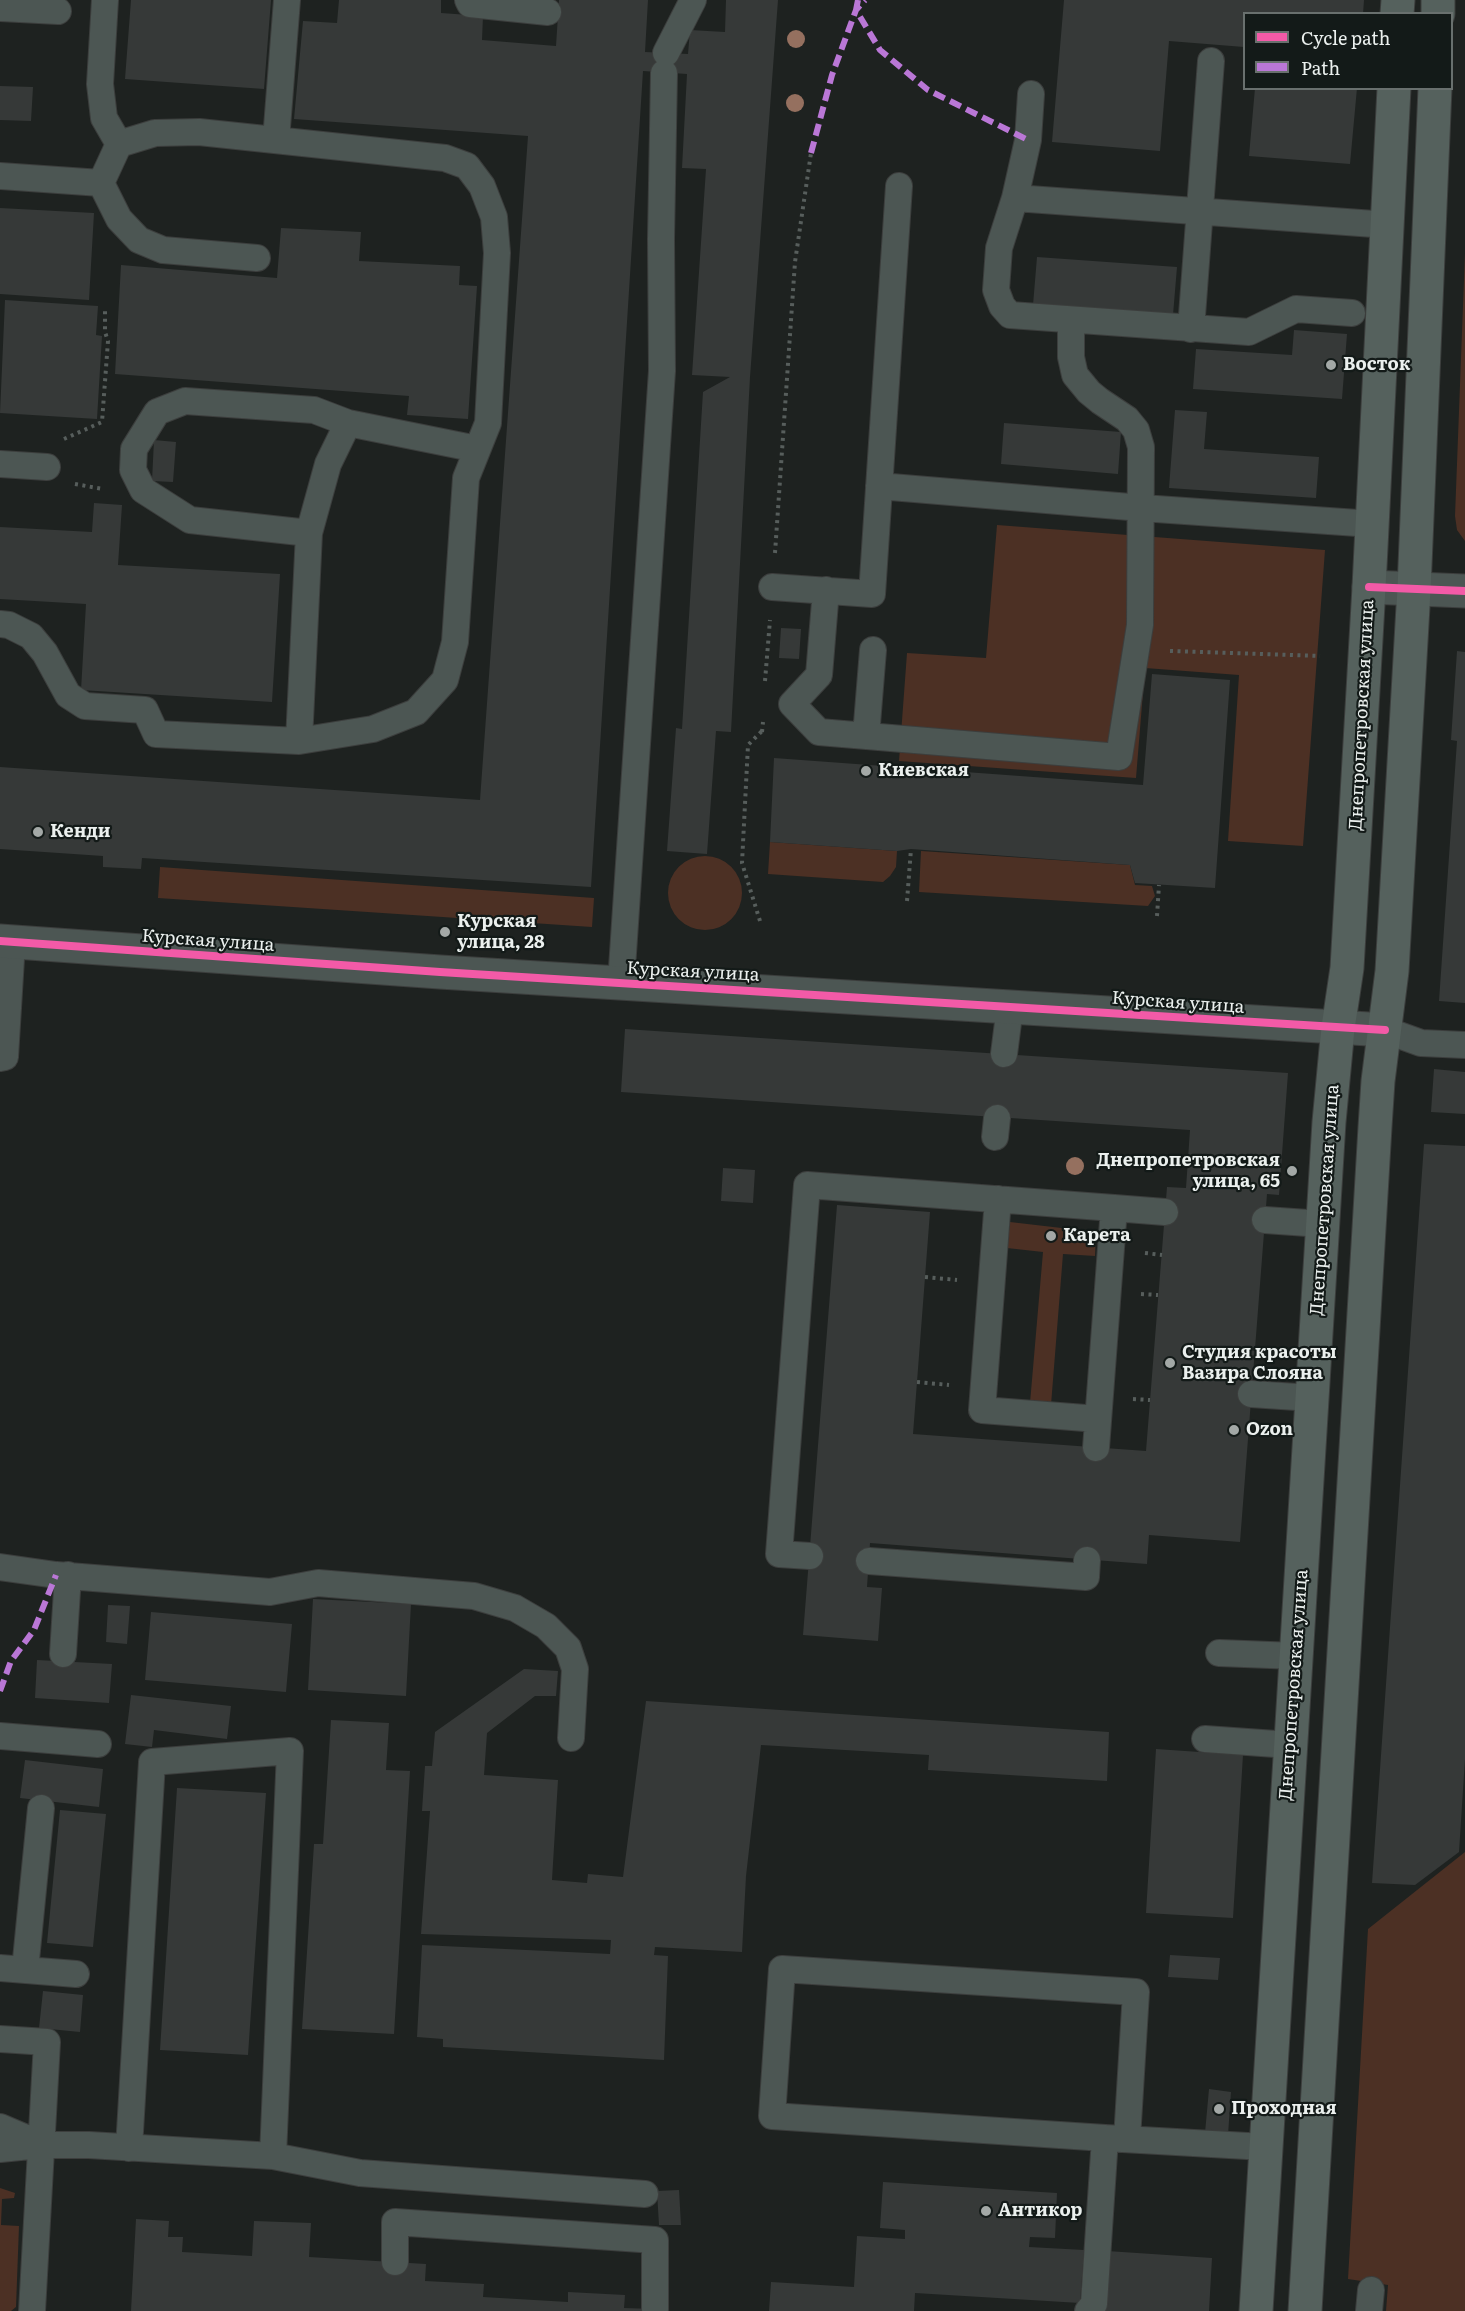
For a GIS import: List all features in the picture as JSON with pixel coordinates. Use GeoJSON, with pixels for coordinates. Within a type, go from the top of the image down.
{"type":"FeatureCollection","features":[{"type":"Feature","properties":{"kind":"main road","name":"Днепропетровская улица"},"geometry":{"type":"LineString","coordinates":[[1256,2311],[1322,1224],[1338,1028],[1347,968],[1394,90]]}},
{"type":"Feature","properties":{"kind":"main road"},"geometry":{"type":"LineString","coordinates":[[1305,2311],[1374,1139],[1378,1080],[1392,971],[1414,589],[1435,90]]}},
{"type":"Feature","properties":{"kind":"street"},"geometry":{"type":"LineString","coordinates":[[1369,587],[1465,591]]}},
{"type":"Feature","properties":{"kind":"street","name":"Курская улица"},"geometry":{"type":"LineString","coordinates":[[6,942],[1385,1030]]}},
{"type":"Feature","properties":{"kind":"lane"},"geometry":{"type":"LineString","coordinates":[[105,0],[100,84],[104,118],[119,144]]}},
{"type":"Feature","properties":{"kind":"lane"},"geometry":{"type":"LineString","coordinates":[[276,140],[287,0]]}},
{"type":"Feature","properties":{"kind":"lane"},"geometry":{"type":"LineString","coordinates":[[468,0],[470,4],[548,12]]}},
{"type":"Feature","properties":{"kind":"lane"},"geometry":{"type":"LineString","coordinates":[[621,983],[662,371],[661,239],[665,63],[693,0]]}},
{"type":"Feature","properties":{"kind":"lane"},"geometry":{"type":"LineString","coordinates":[[0,8],[58,10]]}},
{"type":"Feature","properties":{"kind":"lane"},"geometry":{"type":"LineString","coordinates":[[1191,329],[1211,61]]}},
{"type":"Feature","properties":{"kind":"lane"},"geometry":{"type":"LineString","coordinates":[[1031,94],[1028,140],[1015,198],[999,248],[996,290],[1002,306],[1010,315],[1249,332],[1296,309],[1352,313]]}},
{"type":"Feature","properties":{"kind":"lane"},"geometry":{"type":"LineString","coordinates":[[0,624],[9,625],[31,636],[45,653],[68,695],[85,706],[144,710],[156,734],[299,741],[373,729],[416,711],[445,680],[455,642],[466,478],[488,423],[497,253],[494,217],[482,186],[467,166],[445,158],[276,140],[199,132],[155,133],[119,144],[101,183]]}},
{"type":"Feature","properties":{"kind":"lane"},"geometry":{"type":"LineString","coordinates":[[0,176],[101,183]]}},
{"type":"Feature","properties":{"kind":"lane"},"geometry":{"type":"LineString","coordinates":[[101,183],[119,219],[139,240],[163,250],[257,258]]}},
{"type":"Feature","properties":{"kind":"lane"},"geometry":{"type":"LineString","coordinates":[[772,587],[872,594],[899,186]]}},
{"type":"Feature","properties":{"kind":"lane"},"geometry":{"type":"LineString","coordinates":[[1015,198],[1388,225]]}},
{"type":"Feature","properties":{"kind":"lane"},"geometry":{"type":"LineString","coordinates":[[826,590],[819,675],[792,704],[819,732],[1119,757],[1140,625],[1141,447],[1136,430],[1127,419],[1089,392],[1075,375],[1071,357],[1071,321]]}},
{"type":"Feature","properties":{"kind":"lane"},"geometry":{"type":"LineString","coordinates":[[309,533],[190,520],[143,490],[133,470],[134,449],[157,412],[185,401],[314,410],[348,423],[477,448]]}},
{"type":"Feature","properties":{"kind":"lane"},"geometry":{"type":"LineString","coordinates":[[299,741],[309,533],[328,464],[348,423]]}},
{"type":"Feature","properties":{"kind":"lane"},"geometry":{"type":"LineString","coordinates":[[0,464],[47,467]]}},
{"type":"Feature","properties":{"kind":"lane"},"geometry":{"type":"LineString","coordinates":[[879,486],[1372,524]]}},
{"type":"Feature","properties":{"kind":"lane"},"geometry":{"type":"LineString","coordinates":[[866,736],[873,650]]}},
{"type":"Feature","properties":{"kind":"lane"},"geometry":{"type":"LineString","coordinates":[[0,1058],[5,1057],[6,942]]}},
{"type":"Feature","properties":{"kind":"lane"},"geometry":{"type":"LineString","coordinates":[[1004,1054],[1010,1007]]}},
{"type":"Feature","properties":{"kind":"lane"},"geometry":{"type":"LineString","coordinates":[[1385,1030],[1421,1043],[1465,1045]]}},
{"type":"Feature","properties":{"kind":"lane"},"geometry":{"type":"LineString","coordinates":[[810,1556],[778,1554],[807,1185],[1165,1212]]}},
{"type":"Feature","properties":{"kind":"lane"},"geometry":{"type":"LineString","coordinates":[[998,1199],[982,1410],[1098,1419]]}},
{"type":"Feature","properties":{"kind":"lane"},"geometry":{"type":"LineString","coordinates":[[1096,1448],[1114,1208]]}},
{"type":"Feature","properties":{"kind":"lane"},"geometry":{"type":"LineString","coordinates":[[1265,1220],[1322,1224]]}},
{"type":"Feature","properties":{"kind":"lane"},"geometry":{"type":"LineString","coordinates":[[1251,1394],[1312,1398]]}},
{"type":"Feature","properties":{"kind":"lane"},"geometry":{"type":"LineString","coordinates":[[869,1561],[1086,1577],[1087,1560]]}},
{"type":"Feature","properties":{"kind":"lane"},"geometry":{"type":"LineString","coordinates":[[0,1567],[270,1592],[318,1583],[474,1596],[515,1608],[546,1626],[568,1648],[575,1669],[571,1738]]}},
{"type":"Feature","properties":{"kind":"lane"},"geometry":{"type":"LineString","coordinates":[[63,1654],[68,1575]]}},
{"type":"Feature","properties":{"kind":"lane"},"geometry":{"type":"LineString","coordinates":[[1219,1653],[1296,1656]]}},
{"type":"Feature","properties":{"kind":"lane"},"geometry":{"type":"LineString","coordinates":[[0,1736],[98,1744]]}},
{"type":"Feature","properties":{"kind":"lane"},"geometry":{"type":"LineString","coordinates":[[1205,1739],[1290,1745]]}},
{"type":"Feature","properties":{"kind":"lane"},"geometry":{"type":"LineString","coordinates":[[129,2148],[152,1762],[290,1751],[273,2156]]}},
{"type":"Feature","properties":{"kind":"lane"},"geometry":{"type":"LineString","coordinates":[[41,1808],[13,1969],[76,1974]]}},
{"type":"Feature","properties":{"kind":"lane"},"geometry":{"type":"LineString","coordinates":[[1088,2311],[1094,2304],[1116,2138],[1137,1992],[782,1970],[772,2116],[1116,2138],[1265,2147]]}},
{"type":"Feature","properties":{"kind":"lane"},"geometry":{"type":"LineString","coordinates":[[0,2039],[47,2042],[32,2311]]}},
{"type":"Feature","properties":{"kind":"lane"},"geometry":{"type":"LineString","coordinates":[[0,2127],[40,2145]]}},
{"type":"Feature","properties":{"kind":"lane"},"geometry":{"type":"LineString","coordinates":[[0,2149],[40,2145],[273,2156],[360,2173],[645,2193]]}},
{"type":"Feature","properties":{"kind":"lane"},"geometry":{"type":"LineString","coordinates":[[395,2262],[396,2222],[655,2240],[655,2309]]}},
{"type":"Feature","properties":{"kind":"path"},"geometry":{"type":"LineString","coordinates":[[765,687],[795,261],[811,153]]}},
{"type":"Feature","properties":{"kind":"path"},"geometry":{"type":"LineString","coordinates":[[93,426],[102,422],[108,341],[105,332],[105,307]]}},
{"type":"Feature","properties":{"kind":"path"},"geometry":{"type":"LineString","coordinates":[[1137,650],[1320,656]]}},
{"type":"Feature","properties":{"kind":"path"},"geometry":{"type":"LineString","coordinates":[[760,921],[742,863],[748,744],[792,704]]}},
{"type":"Feature","properties":{"kind":"path"},"geometry":{"type":"LineString","coordinates":[[762,732],[763,720]]}},
{"type":"Feature","properties":{"kind":"path"},"geometry":{"type":"LineString","coordinates":[[907,901],[911,849]]}},
{"type":"Feature","properties":{"kind":"path"},"geometry":{"type":"LineString","coordinates":[[1157,916],[1160,885]]}},
{"type":"Feature","properties":{"kind":"path"},"geometry":{"type":"LineString","coordinates":[[1135,1252],[1162,1255]]}},
{"type":"Feature","properties":{"kind":"path"},"geometry":{"type":"LineString","coordinates":[[925,1277],[967,1281]]}},
{"type":"Feature","properties":{"kind":"path"},"geometry":{"type":"LineString","coordinates":[[917,1382],[958,1385]]}},
{"type":"Feature","properties":{"kind":"shaded area"},"geometry":{"type":"Polygon","coordinates":[[[1465,253],[1465,541],[1457,530],[1455,516],[1465,253]]]}},
{"type":"Feature","properties":{"kind":"shaded area"},"geometry":{"type":"Polygon","coordinates":[[[997,525],[1325,550],[1303,846],[1228,841],[1239,675],[1145,668],[1136,778],[899,761],[907,653],[986,658],[997,525]]]}},
{"type":"Feature","properties":{"kind":"shaded area"},"geometry":{"type":"Polygon","coordinates":[[[770,842],[897,851],[896,867],[883,882],[768,874],[770,842]]]}},
{"type":"Feature","properties":{"kind":"shaded area"},"geometry":{"type":"Polygon","coordinates":[[[921,851],[1130,865],[1135,885],[1152,886],[1155,896],[1148,906],[919,892],[921,851]]]}},
{"type":"Feature","properties":{"kind":"shaded area"},"geometry":{"type":"Polygon","coordinates":[[[705,856],[726,862],[736,872],[742,893],[736,914],[726,924],[705,930],[684,924],[674,914],[668,893],[674,872],[684,862],[705,856]]]}},
{"type":"Feature","properties":{"kind":"shaded area"},"geometry":{"type":"Polygon","coordinates":[[[160,867],[594,898],[592,927],[158,898],[160,867]]]}},
{"type":"Feature","properties":{"kind":"shaded area"},"geometry":{"type":"Polygon","coordinates":[[[1010,1222],[1096,1232],[1095,1256],[1063,1254],[1051,1405],[1030,1403],[1043,1252],[1007,1248],[1010,1222]]]}},
{"type":"Feature","properties":{"kind":"shaded area"},"geometry":{"type":"Polygon","coordinates":[[[1465,1852],[1465,2311],[1386,2311],[1388,2285],[1348,2279],[1368,1929],[1465,1852]]]}},
{"type":"Feature","properties":{"kind":"shaded area"},"geometry":{"type":"Polygon","coordinates":[[[0,2188],[15,2193],[14,2198],[2,2199],[1,2225],[19,2226],[16,2307],[11,2311],[0,2311],[0,2188]]]}},
{"type":"Feature","properties":{"kind":"building"},"geometry":{"type":"Polygon","coordinates":[[[131,0],[271,0],[264,89],[125,79],[131,0]]]}},
{"type":"Feature","properties":{"kind":"building"},"geometry":{"type":"Polygon","coordinates":[[[339,0],[441,0],[441,13],[483,16],[482,40],[556,46],[559,0],[648,0],[645,52],[688,54],[690,30],[725,32],[726,0],[778,0],[750,377],[731,732],[716,731],[707,854],[667,851],[676,728],[682,729],[703,392],[730,377],[692,375],[706,169],[682,168],[687,74],[643,71],[591,887],[142,858],[141,869],[103,867],[103,856],[0,849],[0,767],[480,800],[528,136],[294,119],[303,21],[337,23],[339,0]]]}},
{"type":"Feature","properties":{"kind":"building"},"geometry":{"type":"Polygon","coordinates":[[[1064,0],[1364,0],[1363,12],[1243,12],[1243,47],[1169,41],[1160,151],[1052,142],[1064,0]]]}},
{"type":"Feature","properties":{"kind":"building"},"geometry":{"type":"Polygon","coordinates":[[[0,86],[33,87],[31,121],[0,120],[0,86]]]}},
{"type":"Feature","properties":{"kind":"building"},"geometry":{"type":"Polygon","coordinates":[[[1255,90],[1357,90],[1350,164],[1249,156],[1255,90]]]}},
{"type":"Feature","properties":{"kind":"building"},"geometry":{"type":"Polygon","coordinates":[[[0,208],[94,213],[89,300],[0,294],[0,208]]]}},
{"type":"Feature","properties":{"kind":"building"},"geometry":{"type":"Polygon","coordinates":[[[281,228],[361,232],[359,261],[460,266],[459,285],[477,286],[468,419],[407,415],[409,396],[115,374],[121,265],[277,278],[281,228]]]}},
{"type":"Feature","properties":{"kind":"building"},"geometry":{"type":"Polygon","coordinates":[[[1037,257],[1177,267],[1173,315],[1033,305],[1037,257]]]}},
{"type":"Feature","properties":{"kind":"building"},"geometry":{"type":"Polygon","coordinates":[[[5,300],[98,306],[96,335],[102,336],[97,419],[0,413],[5,300]]]}},
{"type":"Feature","properties":{"kind":"building"},"geometry":{"type":"Polygon","coordinates":[[[1294,330],[1347,334],[1342,399],[1193,389],[1196,349],[1292,355],[1294,330]]]}},
{"type":"Feature","properties":{"kind":"building"},"geometry":{"type":"Polygon","coordinates":[[[1175,410],[1207,412],[1204,449],[1319,457],[1316,498],[1169,488],[1175,410]]]}},
{"type":"Feature","properties":{"kind":"building"},"geometry":{"type":"Polygon","coordinates":[[[1004,423],[1121,432],[1118,474],[1001,464],[1004,423]]]}},
{"type":"Feature","properties":{"kind":"building"},"geometry":{"type":"Polygon","coordinates":[[[154,440],[176,442],[173,482],[152,481],[154,440]]]}},
{"type":"Feature","properties":{"kind":"building"},"geometry":{"type":"Polygon","coordinates":[[[94,503],[122,505],[118,565],[280,574],[272,702],[81,690],[86,604],[0,599],[0,527],[92,532],[94,503]]]}},
{"type":"Feature","properties":{"kind":"building"},"geometry":{"type":"Polygon","coordinates":[[[781,628],[801,629],[799,659],[779,658],[781,628]]]}},
{"type":"Feature","properties":{"kind":"building"},"geometry":{"type":"Polygon","coordinates":[[[1457,651],[1465,652],[1465,1003],[1439,1001],[1457,741],[1451,740],[1457,651]]]}},
{"type":"Feature","properties":{"kind":"building","name":"Киевская"},"geometry":{"type":"Polygon","coordinates":[[[1152,674],[1230,680],[1215,888],[1135,883],[1130,865],[911,849],[897,851],[770,842],[774,758],[1143,785],[1152,674]]]}},
{"type":"Feature","properties":{"kind":"building"},"geometry":{"type":"Polygon","coordinates":[[[625,1029],[1288,1073],[1279,1195],[1267,1194],[1240,1542],[1149,1535],[1147,1564],[870,1543],[867,1587],[882,1588],[878,1641],[803,1635],[837,1205],[930,1212],[913,1434],[1146,1451],[1167,1187],[1186,1188],[1190,1130],[621,1092],[625,1029]]]}},
{"type":"Feature","properties":{"kind":"building"},"geometry":{"type":"Polygon","coordinates":[[[1434,1069],[1465,1072],[1465,1114],[1431,1112],[1434,1069]]]}},
{"type":"Feature","properties":{"kind":"building"},"geometry":{"type":"Polygon","coordinates":[[[1424,1144],[1465,1146],[1465,1759],[1459,1852],[1415,1885],[1372,1883],[1424,1144]]]}},
{"type":"Feature","properties":{"kind":"building"},"geometry":{"type":"Polygon","coordinates":[[[723,1168],[755,1170],[753,1203],[721,1201],[723,1168]]]}},
{"type":"Feature","properties":{"kind":"building"},"geometry":{"type":"Polygon","coordinates":[[[313,1599],[411,1604],[406,1696],[308,1690],[313,1599]]]}},
{"type":"Feature","properties":{"kind":"building"},"geometry":{"type":"Polygon","coordinates":[[[108,1605],[130,1606],[127,1644],[106,1642],[108,1605]]]}},
{"type":"Feature","properties":{"kind":"building"},"geometry":{"type":"Polygon","coordinates":[[[151,1612],[292,1624],[286,1692],[145,1680],[151,1612]]]}},
{"type":"Feature","properties":{"kind":"building"},"geometry":{"type":"Polygon","coordinates":[[[37,1660],[112,1664],[109,1703],[35,1698],[37,1660]]]}},
{"type":"Feature","properties":{"kind":"building"},"geometry":{"type":"Polygon","coordinates":[[[524,1669],[558,1671],[556,1696],[535,1696],[487,1733],[484,1775],[558,1780],[552,1880],[587,1883],[588,1874],[623,1877],[646,1701],[1109,1732],[1107,1781],[928,1770],[929,1755],[761,1745],[746,1876],[742,1952],[655,1947],[654,1955],[668,1956],[664,2060],[443,2047],[443,2039],[417,2037],[422,1945],[610,1954],[611,1940],[421,1934],[430,1811],[422,1811],[425,1766],[432,1766],[435,1732],[524,1669]]]}},
{"type":"Feature","properties":{"kind":"building"},"geometry":{"type":"Polygon","coordinates":[[[131,1695],[231,1706],[227,1739],[154,1730],[152,1747],[125,1744],[131,1695]]]}},
{"type":"Feature","properties":{"kind":"building"},"geometry":{"type":"Polygon","coordinates":[[[331,1720],[389,1723],[386,1770],[410,1771],[394,2034],[302,2029],[314,1844],[323,1844],[331,1720]]]}},
{"type":"Feature","properties":{"kind":"building"},"geometry":{"type":"Polygon","coordinates":[[[1156,1749],[1243,1755],[1233,1918],[1146,1913],[1156,1749]]]}},
{"type":"Feature","properties":{"kind":"building"},"geometry":{"type":"Polygon","coordinates":[[[25,1760],[103,1769],[99,1807],[20,1798],[25,1760]]]}},
{"type":"Feature","properties":{"kind":"building"},"geometry":{"type":"Polygon","coordinates":[[[177,1788],[266,1793],[248,2055],[160,2050],[177,1788]]]}},
{"type":"Feature","properties":{"kind":"building"},"geometry":{"type":"Polygon","coordinates":[[[60,1810],[106,1814],[93,1947],[47,1943],[60,1810]]]}},
{"type":"Feature","properties":{"kind":"building"},"geometry":{"type":"Polygon","coordinates":[[[1170,1955],[1220,1958],[1218,1980],[1168,1977],[1170,1955]]]}},
{"type":"Feature","properties":{"kind":"building"},"geometry":{"type":"Polygon","coordinates":[[[43,1991],[83,1995],[80,2032],[39,2028],[43,1991]]]}},
{"type":"Feature","properties":{"kind":"building","name":"Проходная"},"geometry":{"type":"Polygon","coordinates":[[[1209,2089],[1231,2092],[1228,2135],[1205,2133],[1209,2089]]]}},
{"type":"Feature","properties":{"kind":"building"},"geometry":{"type":"Polygon","coordinates":[[[883,2182],[1057,2193],[1055,2238],[1030,2237],[1029,2247],[1084,2250],[1080,2303],[915,2293],[914,2311],[769,2311],[771,2282],[854,2287],[857,2236],[905,2239],[905,2230],[880,2228],[883,2182]]]}},
{"type":"Feature","properties":{"kind":"building"},"geometry":{"type":"Polygon","coordinates":[[[679,2190],[681,2225],[659,2225],[657,2191],[679,2190]]]}},
{"type":"Feature","properties":{"kind":"building"},"geometry":{"type":"Polygon","coordinates":[[[136,2219],[169,2221],[168,2237],[183,2237],[182,2252],[252,2256],[254,2221],[311,2223],[309,2257],[426,2264],[425,2281],[484,2284],[483,2297],[568,2302],[568,2292],[625,2295],[624,2308],[653,2309],[653,2311],[131,2311],[136,2219]]]}},
{"type":"Feature","properties":{"kind":"building"},"geometry":{"type":"Polygon","coordinates":[[[1107,2251],[1212,2258],[1209,2311],[1103,2311],[1107,2251]]]}},
{"type":"Feature","properties":{"kind":"marked path"},"geometry":{"type":"LineString","coordinates":[[858,0],[856,10],[880,50],[928,90],[1028,140]]}},
{"type":"Feature","properties":{"kind":"marked path"},"geometry":{"type":"LineString","coordinates":[[811,153],[832,75],[856,10],[865,0]]}},
{"type":"Feature","properties":{"kind":"marked path"},"geometry":{"type":"LineString","coordinates":[[0,1691],[11,1661],[34,1630],[56,1575]]}},
{"type":"Feature","properties":{"kind":"cycle path"},"geometry":{"type":"LineString","coordinates":[[1369,587],[1465,591]]}},
{"type":"Feature","properties":{"kind":"cycle path"},"geometry":{"type":"LineString","coordinates":[[0,941],[440,972],[1385,1030]]}},
{"type":"Feature","properties":{"kind":"place","name":"Восток"},"geometry":{"type":"Point","coordinates":[1331,365]}},
{"type":"Feature","properties":{"kind":"place","name":"Киевская"},"geometry":{"type":"Point","coordinates":[866,771]}},
{"type":"Feature","properties":{"kind":"place","name":"Кенди"},"geometry":{"type":"Point","coordinates":[38,832]}},
{"type":"Feature","properties":{"kind":"place","name":"Курская улица, 28"},"geometry":{"type":"Point","coordinates":[445,932]}},
{"type":"Feature","properties":{"kind":"place","name":"Днепропетровская улица, 65"},"geometry":{"type":"Point","coordinates":[1292,1171]}},
{"type":"Feature","properties":{"kind":"place","name":"Карета"},"geometry":{"type":"Point","coordinates":[1051,1236]}},
{"type":"Feature","properties":{"kind":"place","name":"Студия красоты Вазира Слояна"},"geometry":{"type":"Point","coordinates":[1170,1363]}},
{"type":"Feature","properties":{"kind":"place","name":"Ozon"},"geometry":{"type":"Point","coordinates":[1234,1430]}},
{"type":"Feature","properties":{"kind":"place","name":"Проходная"},"geometry":{"type":"Point","coordinates":[1219,2109]}},
{"type":"Feature","properties":{"kind":"place","name":"Антикор"},"geometry":{"type":"Point","coordinates":[986,2211]}}]}
